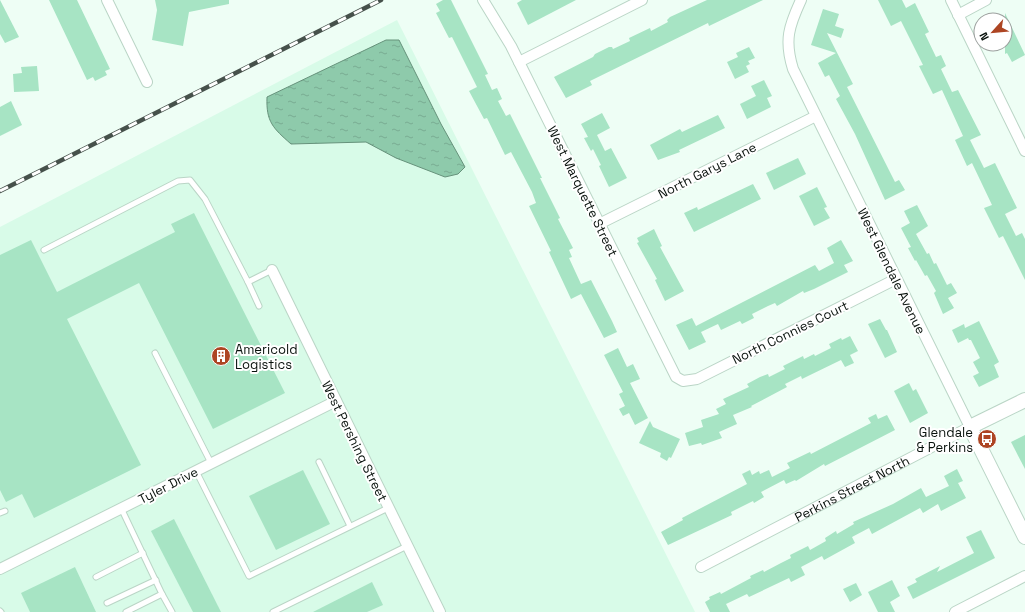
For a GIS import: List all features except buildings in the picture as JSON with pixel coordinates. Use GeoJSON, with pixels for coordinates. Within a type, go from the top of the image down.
{"type":"FeatureCollection","features":[{"type":"Feature","properties":{"kind":"street"},"geometry":{"type":"LineString","coordinates":[[107,0],[147,82]]}},
{"type":"Feature","properties":{"kind":"street","name":"West Marquette Street"},"geometry":{"type":"LineString","coordinates":[[483,0],[502,28],[671,368],[676,377],[684,381]]}},
{"type":"Feature","properties":{"kind":"street"},"geometry":{"type":"LineString","coordinates":[[519,62],[642,0]]}},
{"type":"Feature","properties":{"kind":"street","name":"West Glendale Avenue"},"geometry":{"type":"LineString","coordinates":[[801,0],[790,24],[788,48],[793,69],[1025,537]]}},
{"type":"Feature","properties":{"kind":"street"},"geometry":{"type":"LineString","coordinates":[[951,0],[1025,151]]}},
{"type":"Feature","properties":{"kind":"street"},"geometry":{"type":"LineString","coordinates":[[958,15],[986,0]]}},
{"type":"Feature","properties":{"kind":"street","name":"North Garys Lane"},"geometry":{"type":"LineString","coordinates":[[599,224],[816,116]]}},
{"type":"Feature","properties":{"kind":"street","name":"West Pershing Street"},"geometry":{"type":"LineString","coordinates":[[272,270],[440,612]]}},
{"type":"Feature","properties":{"kind":"street","name":"North Connies Court"},"geometry":{"type":"LineString","coordinates":[[684,381],[697,379],[896,279]]}},
{"type":"Feature","properties":{"kind":"street","name":"Perkins Street North"},"geometry":{"type":"LineString","coordinates":[[701,567],[1025,400]]}},
{"type":"Feature","properties":{"kind":"street","name":"Tyler Drive"},"geometry":{"type":"LineString","coordinates":[[0,569],[336,401]]}},
{"type":"Feature","properties":{"kind":"street"},"geometry":{"type":"LineString","coordinates":[[955,612],[1025,576]]}},
{"type":"Feature","properties":{"kind":"lane"},"geometry":{"type":"LineString","coordinates":[[44,250],[178,181],[190,180],[205,199],[260,306]]}},
{"type":"Feature","properties":{"kind":"lane"},"geometry":{"type":"LineString","coordinates":[[248,282],[272,270]]}},
{"type":"Feature","properties":{"kind":"lane"},"geometry":{"type":"LineString","coordinates":[[155,353],[211,463]]}},
{"type":"Feature","properties":{"kind":"lane"},"geometry":{"type":"LineString","coordinates":[[319,462],[350,526]]}},
{"type":"Feature","properties":{"kind":"lane"},"geometry":{"type":"LineString","coordinates":[[196,471],[249,576],[388,508]]}},
{"type":"Feature","properties":{"kind":"lane"},"geometry":{"type":"LineString","coordinates":[[121,508],[172,612]]}},
{"type":"Feature","properties":{"kind":"lane"},"geometry":{"type":"LineString","coordinates":[[273,612],[407,546]]}},
{"type":"Feature","properties":{"kind":"lane"},"geometry":{"type":"LineString","coordinates":[[96,577],[143,553]]}},
{"type":"Feature","properties":{"kind":"lane"},"geometry":{"type":"LineString","coordinates":[[107,604],[156,580]]}},
{"type":"Feature","properties":{"kind":"lane"},"geometry":{"type":"LineString","coordinates":[[126,612],[162,594]]}},
{"type":"Feature","properties":{"kind":"shaded area"},"geometry":{"type":"Polygon","coordinates":[[[397,20],[695,612],[0,612],[0,227],[397,20]]]}},
{"type":"Feature","properties":{"kind":"water"},"geometry":{"type":"Polygon","coordinates":[[[386,40],[399,40],[441,124],[465,167],[458,174],[445,177],[396,158],[366,142],[291,144],[275,129],[269,119],[267,97],[386,40]]]}},
{"type":"Feature","properties":{"kind":"railway"},"geometry":{"type":"LineString","coordinates":[[0,191],[381,0]]}},
{"type":"Feature","properties":{"kind":"place","name":"Americold Logistics"},"geometry":{"type":"Point","coordinates":[221,356]}},
{"type":"Feature","properties":{"kind":"place","name":"Glendale & Perkins"},"geometry":{"type":"Point","coordinates":[987,439]}}]}
